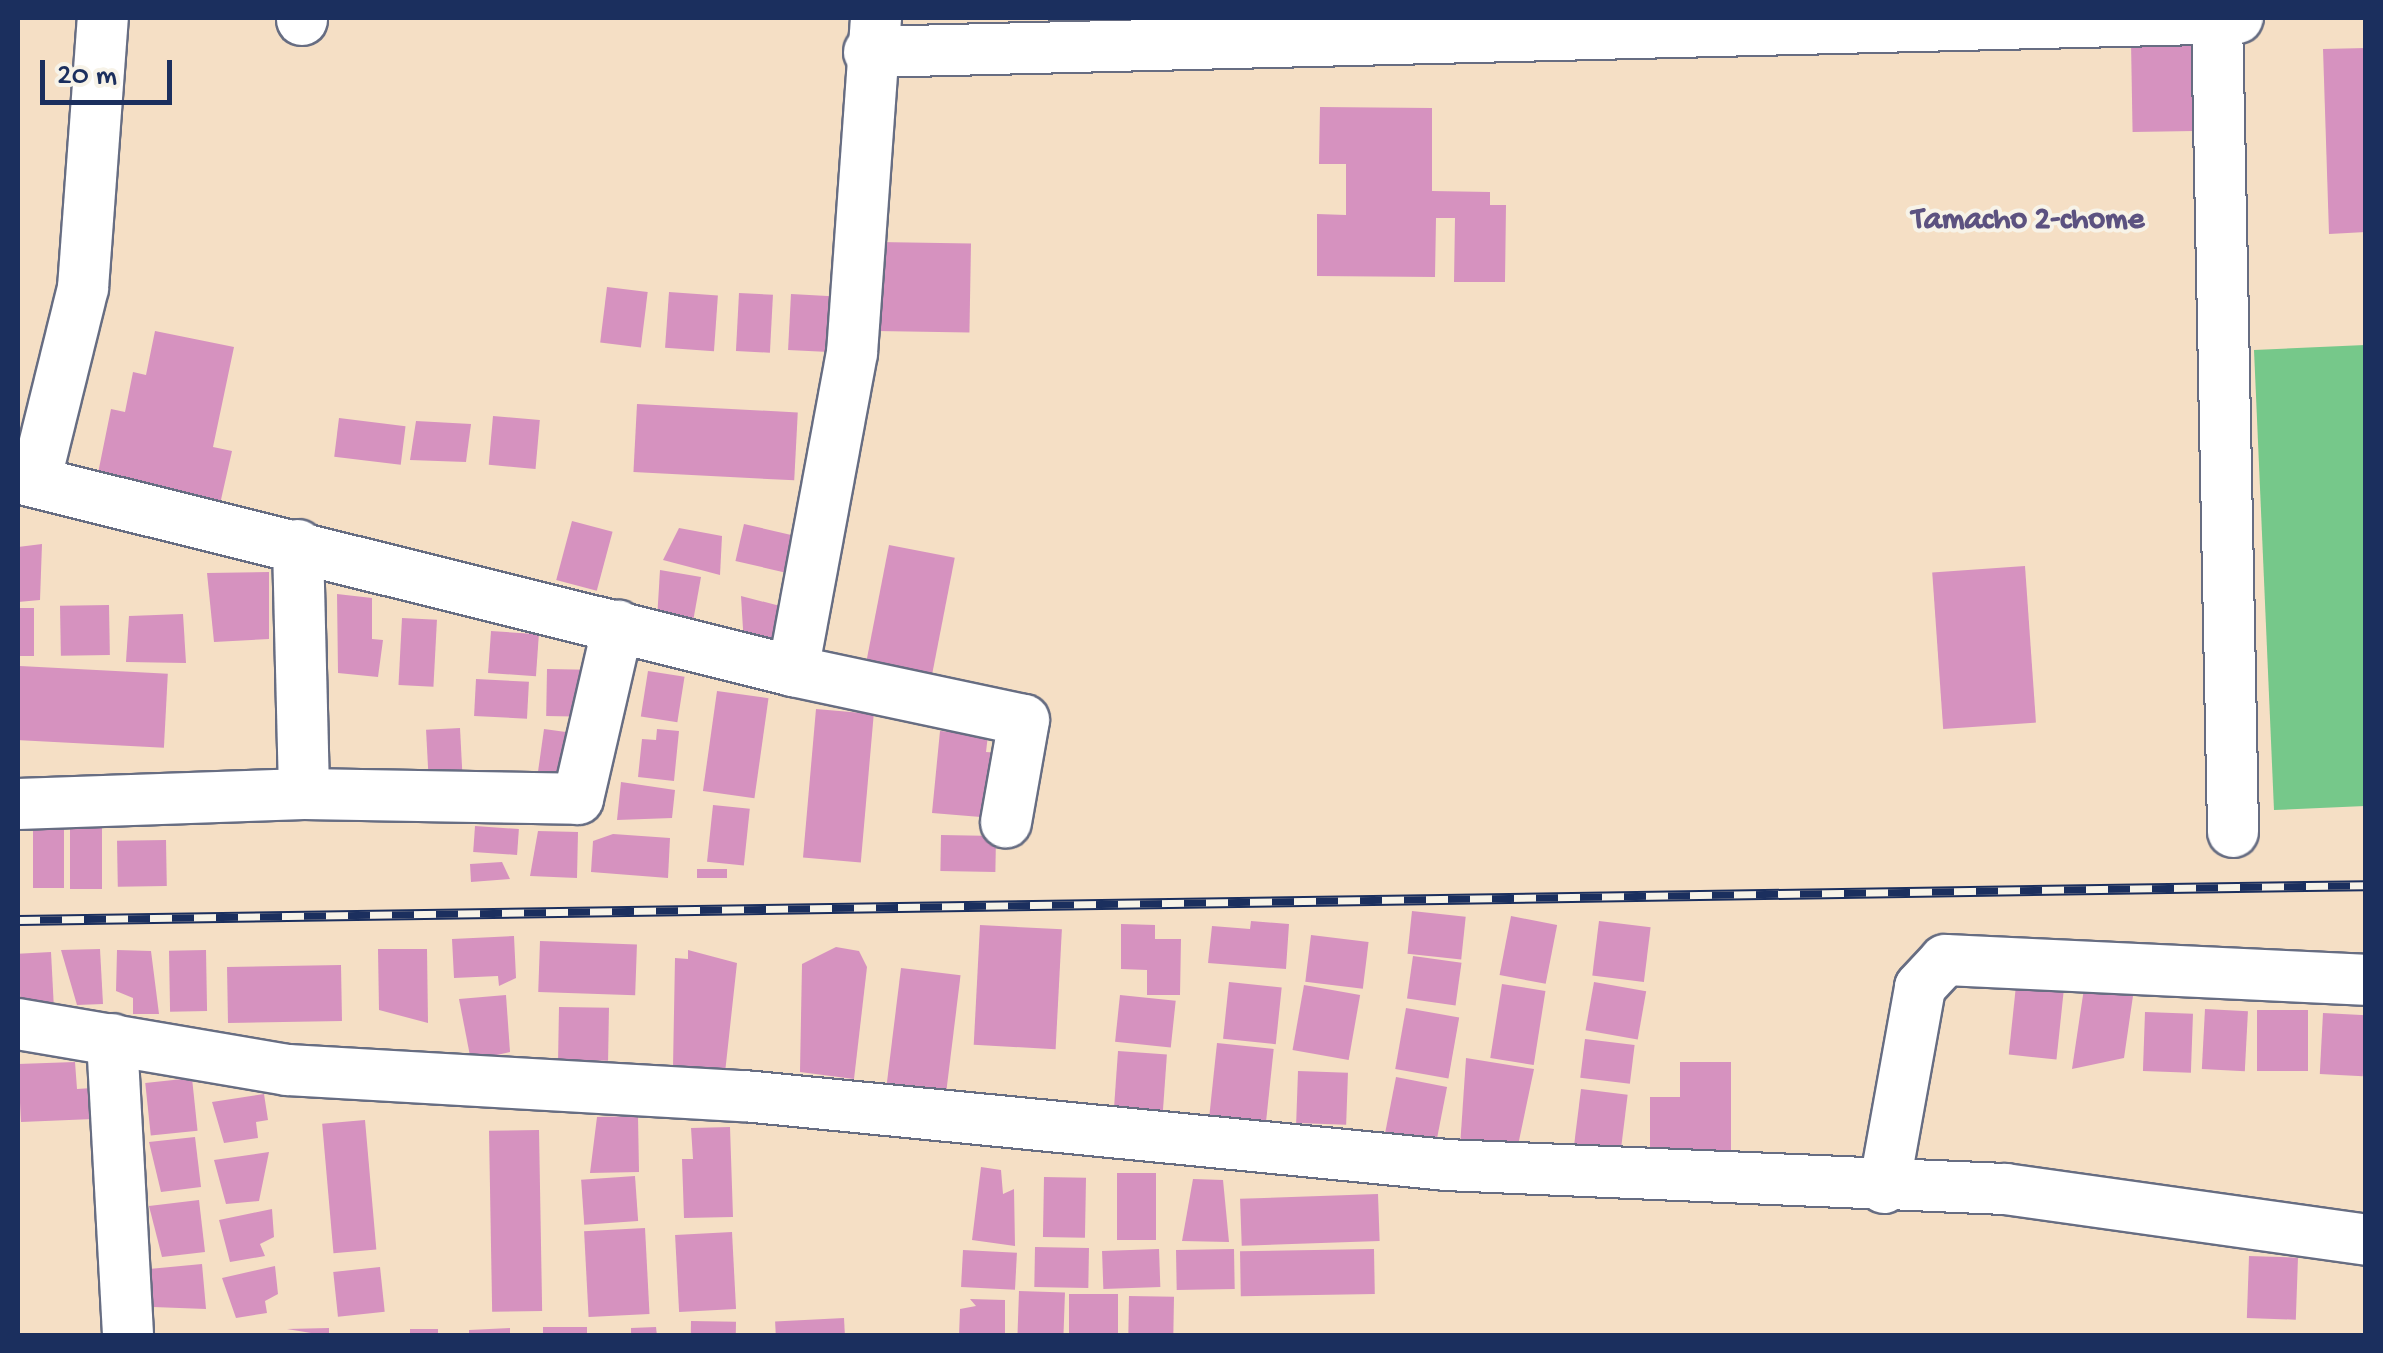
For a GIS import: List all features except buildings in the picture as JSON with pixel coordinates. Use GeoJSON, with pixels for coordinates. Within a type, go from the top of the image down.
{"type":"FeatureCollection","features":[{"type":"Feature","properties":{"kind":"street"},"geometry":{"type":"LineString","coordinates":[[103,18],[83,288],[26,480],[298,544],[793,671],[1024,720],[1006,822]]}},
{"type":"Feature","properties":{"kind":"street"},"geometry":{"type":"LineString","coordinates":[[2217,18],[2233,832]]}},
{"type":"Feature","properties":{"kind":"street"},"geometry":{"type":"LineString","coordinates":[[793,671],[852,353],[872,35],[2238,18]]}},
{"type":"Feature","properties":{"kind":"street"},"geometry":{"type":"LineString","coordinates":[[298,544],[304,794]]}},
{"type":"Feature","properties":{"kind":"street"},"geometry":{"type":"LineString","coordinates":[[18,804],[304,794],[578,798],[618,626]]}},
{"type":"Feature","properties":{"kind":"street"},"geometry":{"type":"LineString","coordinates":[[1884,1188],[1920,987],[1945,960],[2366,980]]}},
{"type":"Feature","properties":{"kind":"street"},"geometry":{"type":"LineString","coordinates":[[18,1024],[286,1070],[744,1096],[1446,1164],[1884,1188],[2005,1188],[2366,1240]]}},
{"type":"Feature","properties":{"kind":"street"},"geometry":{"type":"LineString","coordinates":[[112,1039],[128,1336]]}},
{"type":"Feature","properties":{"kind":"green space"},"geometry":{"type":"Polygon","coordinates":[[[2365,345],[2365,806],[2274,810],[2254,350],[2365,345]]]}},
{"type":"Feature","properties":{"kind":"railway"},"geometry":{"type":"LineString","coordinates":[[18,920],[2366,885]]}},
{"type":"Feature","properties":{"kind":"district","name":"Tamacho 2-chome"},"geometry":{"type":"Point","coordinates":[2028,221]}}]}
